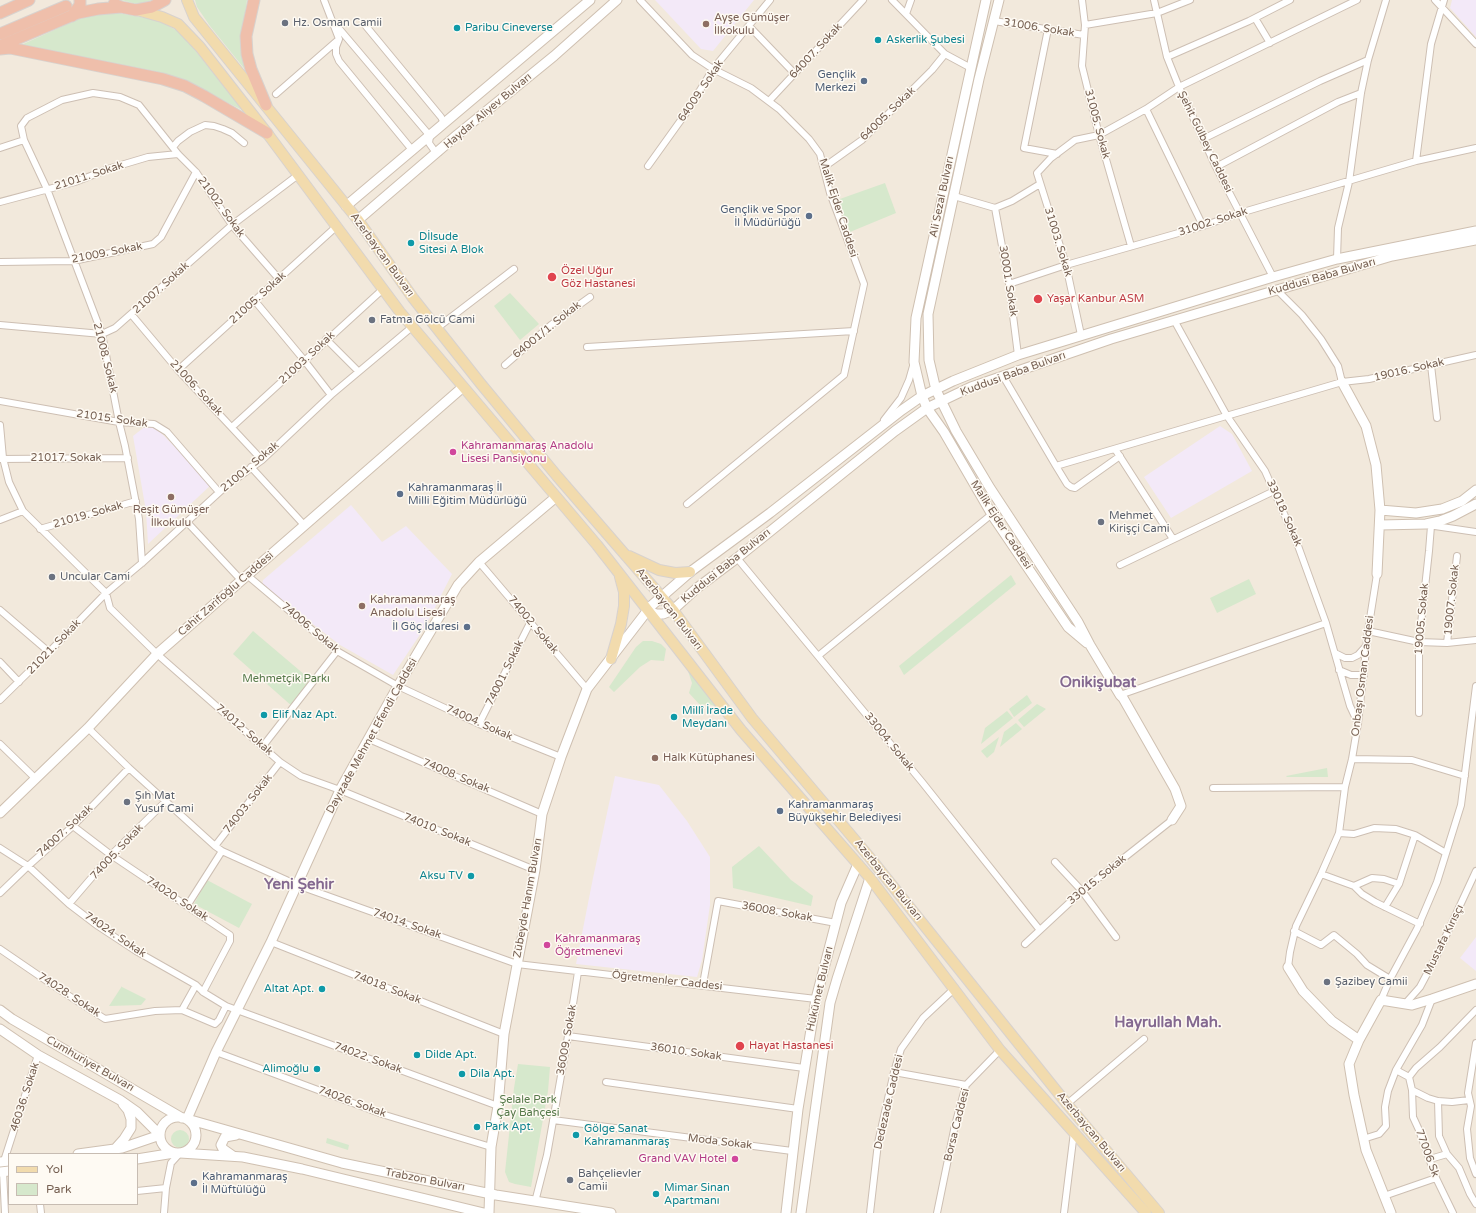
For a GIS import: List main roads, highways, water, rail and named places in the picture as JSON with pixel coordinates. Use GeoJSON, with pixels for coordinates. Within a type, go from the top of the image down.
{"type":"FeatureCollection","features":[{"type":"Feature","properties":{"kind":"highway"},"geometry":{"type":"LineString","coordinates":[[0,13],[29,0]]}},
{"type":"Feature","properties":{"kind":"highway"},"geometry":{"type":"LineString","coordinates":[[72,16],[80,4],[80,0]]}},
{"type":"Feature","properties":{"kind":"highway"},"geometry":{"type":"LineString","coordinates":[[109,0],[121,7]]}},
{"type":"Feature","properties":{"kind":"highway"},"geometry":{"type":"LineString","coordinates":[[0,47],[72,16],[98,9],[121,7],[136,10],[152,7],[165,0]]}},
{"type":"Feature","properties":{"kind":"highway"},"geometry":{"type":"LineString","coordinates":[[254,0],[247,32],[247,54],[251,69],[266,105]]}},
{"type":"Feature","properties":{"kind":"highway"},"geometry":{"type":"LineString","coordinates":[[0,34],[66,6]]}},
{"type":"Feature","properties":{"kind":"highway"},"geometry":{"type":"LineString","coordinates":[[0,47],[163,79],[185,86],[267,133]]}},
{"type":"Feature","properties":{"kind":"main road","name":"Azerbaycan Bulvarı"},"geometry":{"type":"LineString","coordinates":[[187,0],[194,17],[358,220],[413,298],[437,328],[557,476],[673,610],[752,718],[871,858],[1067,1104],[1159,1213]]}},
{"type":"Feature","properties":{"kind":"main road","name":"Haydar Aliyev Bulvarı"},"geometry":{"type":"LineString","coordinates":[[346,206],[590,0]]}},
{"type":"Feature","properties":{"kind":"main road","name":"Haydar Aliyev Bulvarı"},"geometry":{"type":"LineString","coordinates":[[358,220],[554,56],[616,0]]}},
{"type":"Feature","properties":{"kind":"main road","name":"Ali Sezal Bulvarı"},"geometry":{"type":"LineString","coordinates":[[922,396],[914,362],[916,318],[986,0]]}},
{"type":"Feature","properties":{"kind":"main road","name":"Ali Sezal Bulvarı"},"geometry":{"type":"LineString","coordinates":[[936,390],[929,360],[928,314],[979,79],[999,0]]}},
{"type":"Feature","properties":{"kind":"main road","name":"Azerbaycan Bulvarı"},"geometry":{"type":"LineString","coordinates":[[136,10],[162,17],[178,24],[200,46],[337,226],[382,290],[618,572],[739,728],[870,878],[955,988],[1000,1050],[1146,1213]]}},
{"type":"Feature","properties":{"kind":"main road","name":"Kuddusi Baba Bulvarı"},"geometry":{"type":"LineString","coordinates":[[1476,231],[1338,260],[1273,277],[1081,335],[1018,355],[976,371],[922,396],[770,513],[690,572],[648,610],[656,614],[663,614],[673,610],[697,588],[737,558],[895,431],[927,408],[971,387],[1111,339],[1392,256],[1476,240]]}},
{"type":"Feature","properties":{"kind":"main road","name":"Onbaşı Osman Caddesi"},"geometry":{"type":"LineString","coordinates":[[1342,382],[1366,426],[1378,474],[1380,525],[1377,574]]}},
{"type":"Feature","properties":{"kind":"main road","name":"Cahit Zarifoğlu Caddesi"},"geometry":{"type":"LineString","coordinates":[[0,813],[88,728],[157,654],[463,387]]}},
{"type":"Feature","properties":{"kind":"main road","name":"Malik Ejder Caddesi"},"geometry":{"type":"LineString","coordinates":[[936,390],[956,431],[990,488],[1078,622],[1175,789],[1181,806],[1172,820]]}},
{"type":"Feature","properties":{"kind":"main road","name":"Malik Ejder Caddesi"},"geometry":{"type":"LineString","coordinates":[[922,396],[927,408],[944,432],[992,514],[1068,627],[1090,645]]}},
{"type":"Feature","properties":{"kind":"main road"},"geometry":{"type":"LineString","coordinates":[[1380,510],[1416,513],[1442,508],[1462,501],[1476,490]]}},
{"type":"Feature","properties":{"kind":"main road","name":"Dayızade Mehmet Efendi Caddesi"},"geometry":{"type":"LineString","coordinates":[[184,1118],[271,942],[340,790],[398,686],[458,585],[479,562],[556,497]]}},
{"type":"Feature","properties":{"kind":"main road"},"geometry":{"type":"LineString","coordinates":[[1380,525],[1428,525],[1453,516],[1476,504]]}},
{"type":"Feature","properties":{"kind":"main road"},"geometry":{"type":"LineString","coordinates":[[625,554],[658,570],[675,573],[690,572]]}},
{"type":"Feature","properties":{"kind":"main road"},"geometry":{"type":"LineString","coordinates":[[611,659],[621,624],[624,606],[624,592],[618,572]]}},
{"type":"Feature","properties":{"kind":"main road","name":"Zübeyde Hanım Bulvarı"},"geometry":{"type":"LineString","coordinates":[[489,1213],[491,1147],[498,1106],[504,1034],[535,870],[542,814],[587,689],[648,610]]}},
{"type":"Feature","properties":{"kind":"main road","name":"Hükümet Bulvarı"},"geometry":{"type":"LineString","coordinates":[[786,1213],[792,1151],[816,999],[841,903],[858,864]]}},
{"type":"Feature","properties":{"kind":"main road","name":"Hükümet Bulvarı"},"geometry":{"type":"LineString","coordinates":[[801,1213],[830,1003],[870,878]]}},
{"type":"Feature","properties":{"kind":"main road"},"geometry":{"type":"LineString","coordinates":[[1288,967],[1303,991],[1332,1021],[1359,1040]]}},
{"type":"Feature","properties":{"kind":"main road"},"geometry":{"type":"LineString","coordinates":[[1391,1213],[1366,1150],[1354,1095],[1350,1064],[1359,1040],[1381,1000],[1412,1004],[1476,984]]}},
{"type":"Feature","properties":{"kind":"main road","name":"Cumhuriyet Bulvarı"},"geometry":{"type":"LineString","coordinates":[[0,1010],[12,1019],[184,1118]]}},
{"type":"Feature","properties":{"kind":"main road","name":"Cumhuriyet Bulvarı"},"geometry":{"type":"LineString","coordinates":[[0,1029],[38,1055],[120,1100],[142,1116],[160,1135]]}},
{"type":"Feature","properties":{"kind":"main road"},"geometry":{"type":"LineString","coordinates":[[115,1149],[131,1128],[131,1119],[128,1110],[120,1100]]}},
{"type":"Feature","properties":{"kind":"main road"},"geometry":{"type":"LineString","coordinates":[[184,1118],[195,1128],[196,1139],[190,1149],[177,1153],[164,1146],[160,1135],[162,1129],[170,1120],[184,1118]]}},
{"type":"Feature","properties":{"kind":"main road","name":"Trabzon Bulvarı"},"geometry":{"type":"LineString","coordinates":[[184,1118],[241,1136],[342,1163],[535,1202],[611,1213]]}},
{"type":"Feature","properties":{"kind":"main road"},"geometry":{"type":"LineString","coordinates":[[85,1153],[115,1149],[140,1143],[160,1135]]}},
{"type":"Feature","properties":{"kind":"main road","name":"Trabzon Bulvarı"},"geometry":{"type":"LineString","coordinates":[[233,1156],[223,1149],[221,1145],[222,1140],[229,1135],[241,1136]]}},
{"type":"Feature","properties":{"kind":"main road","name":"Trabzon Bulvarı"},"geometry":{"type":"LineString","coordinates":[[138,1159],[177,1153],[243,1156],[484,1213]]}},
{"type":"Feature","properties":{"kind":"place","name":"Hz. Osman Camii"},"geometry":{"type":"Point","coordinates":[285,23]}},
{"type":"Feature","properties":{"kind":"place","name":"Ayşe Gümüşer İlkokulu"},"geometry":{"type":"Point","coordinates":[706,24]}},
{"type":"Feature","properties":{"kind":"place","name":"Paribu Cineverse"},"geometry":{"type":"Point","coordinates":[457,28]}},
{"type":"Feature","properties":{"kind":"place","name":"Askerlik Şubesi"},"geometry":{"type":"Point","coordinates":[878,40]}},
{"type":"Feature","properties":{"kind":"place","name":"Gençlik Merkezi"},"geometry":{"type":"Point","coordinates":[864,81]}},
{"type":"Feature","properties":{"kind":"place","name":"Gençlik ve Spor İl Müdürlüğü"},"geometry":{"type":"Point","coordinates":[809,216]}},
{"type":"Feature","properties":{"kind":"place","name":"Dİlsude Sitesi A Blok"},"geometry":{"type":"Point","coordinates":[411,243]}},
{"type":"Feature","properties":{"kind":"place","name":"Özel Uğur Göz Hastanesi"},"geometry":{"type":"Point","coordinates":[552,277]}},
{"type":"Feature","properties":{"kind":"place","name":"Yaşar Kanbur ASM"},"geometry":{"type":"Point","coordinates":[1038,299]}},
{"type":"Feature","properties":{"kind":"place","name":"Fatma Gölcü Cami"},"geometry":{"type":"Point","coordinates":[372,320]}},
{"type":"Feature","properties":{"kind":"place","name":"Kahramanmaraş Anadolu Lisesi Pansiyonu"},"geometry":{"type":"Point","coordinates":[453,452]}},
{"type":"Feature","properties":{"kind":"place","name":"Kahramanmaraş İl Milli Eğitim Müdürlüğü"},"geometry":{"type":"Point","coordinates":[400,494]}},
{"type":"Feature","properties":{"kind":"place","name":"Reşit Gümüşer İlkokulu"},"geometry":{"type":"Point","coordinates":[171,497]}},
{"type":"Feature","properties":{"kind":"place","name":"Mehmet Kirişçi Cami"},"geometry":{"type":"Point","coordinates":[1101,522]}},
{"type":"Feature","properties":{"kind":"place","name":"Uncular Cami"},"geometry":{"type":"Point","coordinates":[52,577]}},
{"type":"Feature","properties":{"kind":"place","name":"Kahramanmaraş Anadolu Lisesi"},"geometry":{"type":"Point","coordinates":[362,606]}},
{"type":"Feature","properties":{"kind":"place","name":"İl Göç İdaresi"},"geometry":{"type":"Point","coordinates":[467,627]}},
{"type":"Feature","properties":{"kind":"place","name":"Elif Naz Apt."},"geometry":{"type":"Point","coordinates":[264,715]}},
{"type":"Feature","properties":{"kind":"place","name":"Millî İrade Meydanı"},"geometry":{"type":"Point","coordinates":[674,717]}},
{"type":"Feature","properties":{"kind":"place","name":"Halk Kütüphanesi"},"geometry":{"type":"Point","coordinates":[655,758]}},
{"type":"Feature","properties":{"kind":"place","name":"Şıh Mat Yusuf Cami"},"geometry":{"type":"Point","coordinates":[127,802]}},
{"type":"Feature","properties":{"kind":"place","name":"Kahramanmaraş Büyükşehir Belediyesi"},"geometry":{"type":"Point","coordinates":[780,811]}},
{"type":"Feature","properties":{"kind":"place","name":"Aksu TV"},"geometry":{"type":"Point","coordinates":[471,876]}},
{"type":"Feature","properties":{"kind":"place","name":"Kahramanmaraş Öğretmenevi"},"geometry":{"type":"Point","coordinates":[547,945]}},
{"type":"Feature","properties":{"kind":"place","name":"Şazibey Camii"},"geometry":{"type":"Point","coordinates":[1327,982]}},
{"type":"Feature","properties":{"kind":"place","name":"Altat Apt."},"geometry":{"type":"Point","coordinates":[322,989]}},
{"type":"Feature","properties":{"kind":"place","name":"Hayat Hastanesi"},"geometry":{"type":"Point","coordinates":[740,1046]}},
{"type":"Feature","properties":{"kind":"place","name":"Dilde Apt."},"geometry":{"type":"Point","coordinates":[417,1055]}},
{"type":"Feature","properties":{"kind":"place","name":"Alimoğlu"},"geometry":{"type":"Point","coordinates":[317,1069]}},
{"type":"Feature","properties":{"kind":"place","name":"Dila Apt."},"geometry":{"type":"Point","coordinates":[462,1074]}},
{"type":"Feature","properties":{"kind":"place","name":"Park Apt."},"geometry":{"type":"Point","coordinates":[477,1127]}},
{"type":"Feature","properties":{"kind":"place","name":"Gölge Sanat Kahramanmaraş"},"geometry":{"type":"Point","coordinates":[576,1135]}},
{"type":"Feature","properties":{"kind":"place","name":"Grand VAV Hotel"},"geometry":{"type":"Point","coordinates":[735,1159]}},
{"type":"Feature","properties":{"kind":"place","name":"Bahçelievler Camii"},"geometry":{"type":"Point","coordinates":[570,1180]}},
{"type":"Feature","properties":{"kind":"place","name":"Kahramanmaraş İl Müftülüğü"},"geometry":{"type":"Point","coordinates":[194,1183]}},
{"type":"Feature","properties":{"kind":"place","name":"Mimar Sinan Apartmanı"},"geometry":{"type":"Point","coordinates":[656,1194]}},
{"type":"Feature","properties":{"kind":"district","name":"Onikişubat"},"geometry":{"type":"Point","coordinates":[1098,683]}},
{"type":"Feature","properties":{"kind":"district","name":"Yeni Şehir"},"geometry":{"type":"Point","coordinates":[299,885]}},
{"type":"Feature","properties":{"kind":"district","name":"Hayrullah Mah."},"geometry":{"type":"Point","coordinates":[1168,1023]}},
{"type":"Feature","properties":{"kind":"park label","name":"Mehmetçik Parkı"},"geometry":{"type":"Point","coordinates":[286,679]}},
{"type":"Feature","properties":{"kind":"park label","name":"Şelale Park Çay Bahçesi"},"geometry":{"type":"Point","coordinates":[528,1106]}}]}
